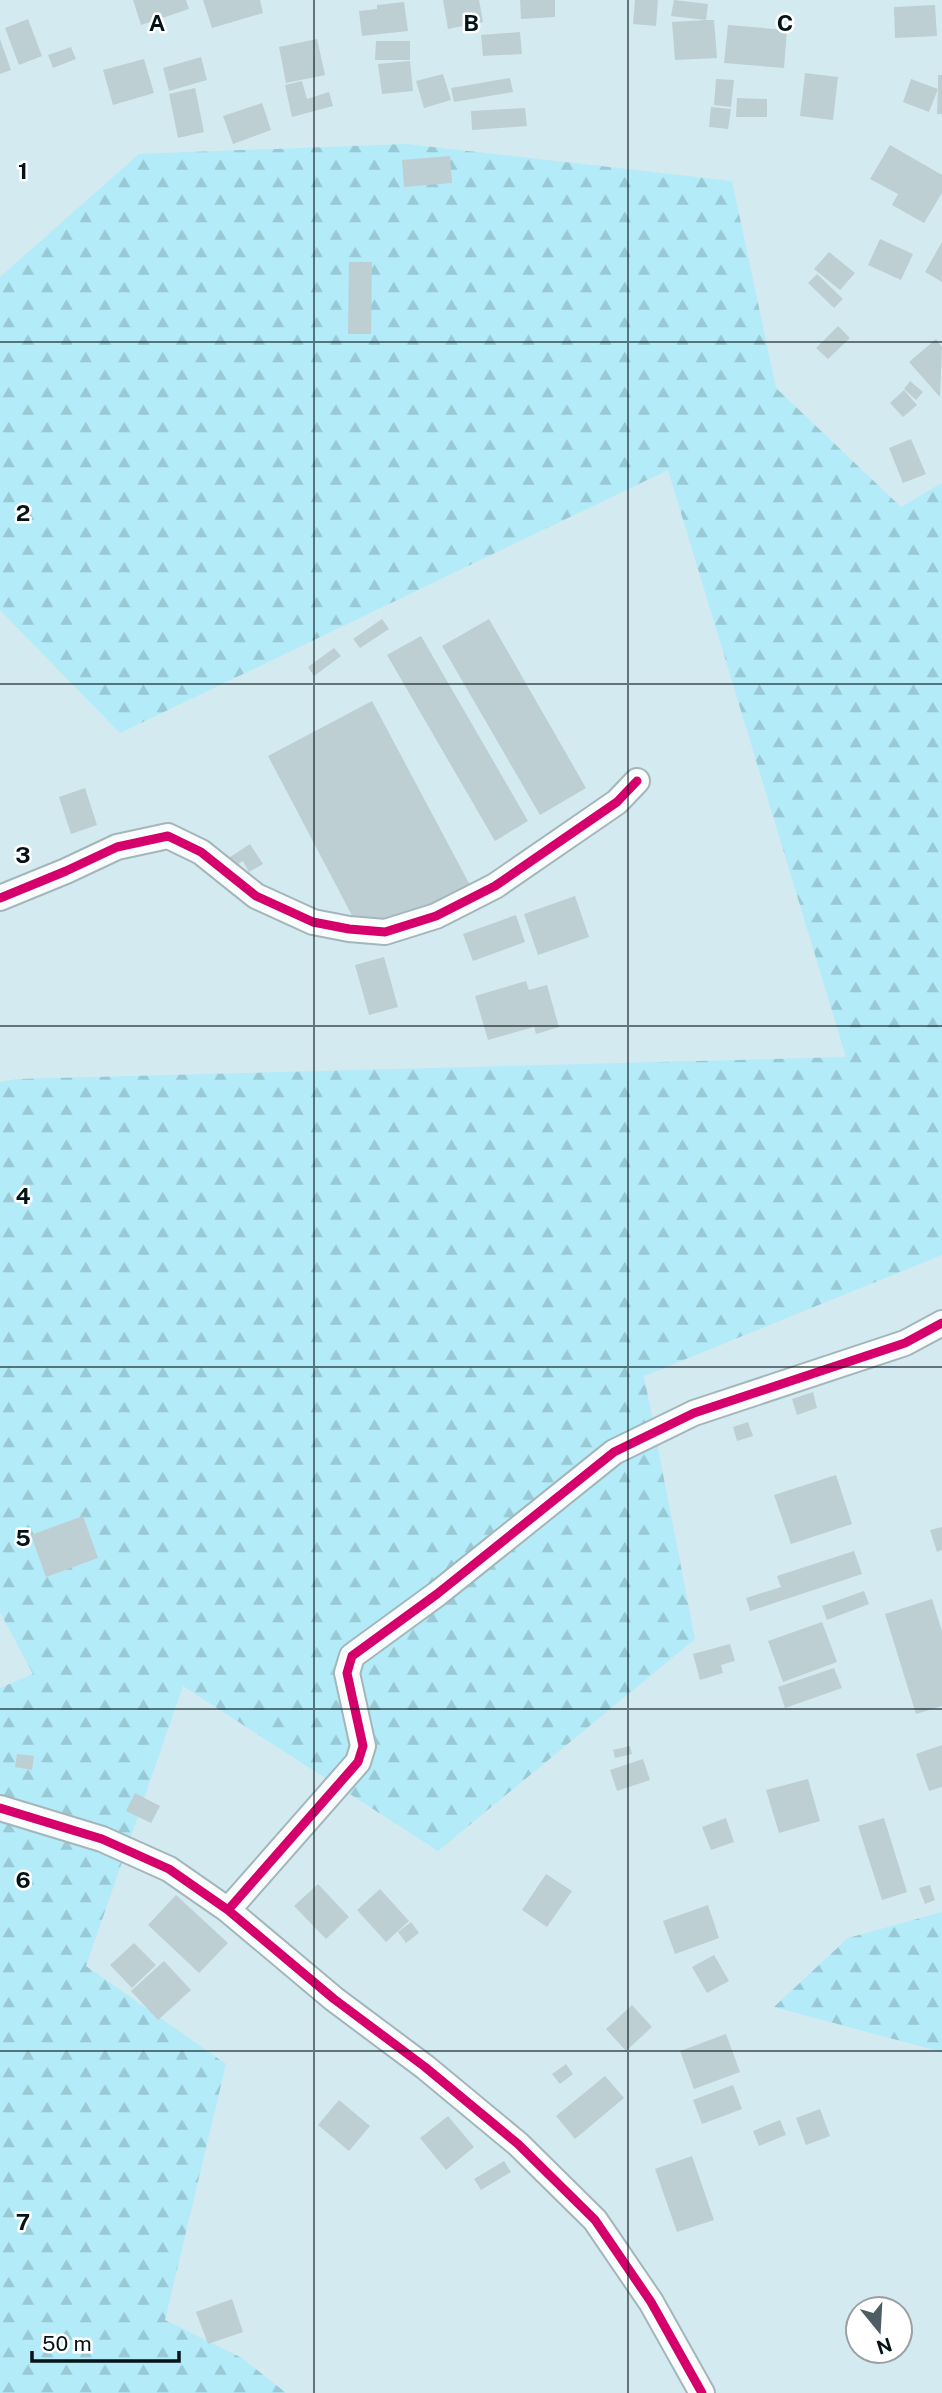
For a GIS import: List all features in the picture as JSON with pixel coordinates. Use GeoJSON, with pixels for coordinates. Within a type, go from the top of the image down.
{"type":"FeatureCollection","features":[{"type":"Feature","properties":{"kind":"street"},"geometry":{"type":"LineString","coordinates":[[0,898],[117,847],[168,836],[201,852],[256,896],[313,922],[385,932],[436,916],[495,886],[617,802],[637,782]]}},
{"type":"Feature","properties":{"kind":"street"},"geometry":{"type":"LineString","coordinates":[[228,1910],[358,1762],[363,1746],[347,1673],[352,1656],[438,1594],[614,1452],[694,1413],[905,1343],[942,1322]]}},
{"type":"Feature","properties":{"kind":"street"},"geometry":{"type":"LineString","coordinates":[[0,1808],[102,1839],[169,1870],[228,1910],[334,1999],[425,2067],[518,2144],[595,2220],[651,2302],[702,2393]]}},
{"type":"Feature","properties":{"kind":"green space"},"geometry":{"type":"Polygon","coordinates":[[[406,144],[732,181],[776,388],[901,507],[942,483],[942,1255],[644,1376],[695,1639],[438,1851],[183,1686],[86,1966],[226,2064],[165,2320],[242,2358],[286,2393],[0,2393],[0,1688],[33,1674],[0,1612],[0,1082],[17,1079],[846,1057],[668,470],[120,733],[0,610],[0,277],[139,154],[406,144]]]}},
{"type":"Feature","properties":{"kind":"green space"},"geometry":{"type":"Polygon","coordinates":[[[942,1912],[942,2052],[774,2007],[848,1938],[942,1912]]]}},
{"type":"Feature","properties":{"kind":"building"},"geometry":{"type":"Polygon","coordinates":[[[133,0],[186,0],[189,9],[141,25],[133,0]]]}},
{"type":"Feature","properties":{"kind":"building"},"geometry":{"type":"Polygon","coordinates":[[[203,0],[260,0],[263,13],[212,28],[203,0]]]}},
{"type":"Feature","properties":{"kind":"building"},"geometry":{"type":"Polygon","coordinates":[[[443,0],[479,0],[483,22],[448,29],[443,0]]]}},
{"type":"Feature","properties":{"kind":"building"},"geometry":{"type":"Polygon","coordinates":[[[520,0],[555,0],[555,17],[521,19],[520,0]]]}},
{"type":"Feature","properties":{"kind":"building"},"geometry":{"type":"Polygon","coordinates":[[[635,0],[658,0],[656,26],[633,24],[635,0]]]}},
{"type":"Feature","properties":{"kind":"building"},"geometry":{"type":"Polygon","coordinates":[[[674,0],[708,4],[706,20],[671,16],[674,0]]]}},
{"type":"Feature","properties":{"kind":"building"},"geometry":{"type":"Polygon","coordinates":[[[404,2],[408,31],[362,36],[359,11],[377,9],[377,5],[404,2]]]}},
{"type":"Feature","properties":{"kind":"building"},"geometry":{"type":"Polygon","coordinates":[[[935,5],[937,36],[895,38],[894,7],[935,5]]]}},
{"type":"Feature","properties":{"kind":"building"},"geometry":{"type":"Polygon","coordinates":[[[28,19],[42,56],[19,65],[5,28],[28,19]]]}},
{"type":"Feature","properties":{"kind":"building"},"geometry":{"type":"Polygon","coordinates":[[[714,20],[717,58],[675,60],[672,22],[714,20]]]}},
{"type":"Feature","properties":{"kind":"building"},"geometry":{"type":"Polygon","coordinates":[[[728,25],[787,30],[784,68],[724,63],[728,25]]]}},
{"type":"Feature","properties":{"kind":"building"},"geometry":{"type":"Polygon","coordinates":[[[520,32],[522,54],[483,56],[481,35],[520,32]]]}},
{"type":"Feature","properties":{"kind":"building"},"geometry":{"type":"Polygon","coordinates":[[[0,39],[11,70],[0,74],[0,39]]]}},
{"type":"Feature","properties":{"kind":"building"},"geometry":{"type":"Polygon","coordinates":[[[317,39],[325,75],[286,83],[279,47],[317,39]]]}},
{"type":"Feature","properties":{"kind":"building"},"geometry":{"type":"Polygon","coordinates":[[[376,41],[410,41],[410,60],[375,60],[376,41]]]}},
{"type":"Feature","properties":{"kind":"building"},"geometry":{"type":"Polygon","coordinates":[[[71,47],[76,59],[53,68],[48,55],[71,47]]]}},
{"type":"Feature","properties":{"kind":"building"},"geometry":{"type":"Polygon","coordinates":[[[201,57],[207,80],[169,91],[163,68],[201,57]]]}},
{"type":"Feature","properties":{"kind":"building"},"geometry":{"type":"Polygon","coordinates":[[[144,59],[154,93],[113,105],[103,70],[144,59]]]}},
{"type":"Feature","properties":{"kind":"building"},"geometry":{"type":"Polygon","coordinates":[[[410,61],[413,91],[382,94],[378,64],[410,61]]]}},
{"type":"Feature","properties":{"kind":"building"},"geometry":{"type":"Polygon","coordinates":[[[805,73],[838,77],[833,120],[800,116],[805,73]]]}},
{"type":"Feature","properties":{"kind":"building"},"geometry":{"type":"Polygon","coordinates":[[[443,74],[451,100],[424,108],[416,81],[443,74]]]}},
{"type":"Feature","properties":{"kind":"building"},"geometry":{"type":"Polygon","coordinates":[[[938,75],[942,75],[942,114],[937,114],[938,75]]]}},
{"type":"Feature","properties":{"kind":"building"},"geometry":{"type":"Polygon","coordinates":[[[510,78],[513,92],[454,102],[451,88],[510,78]]]}},
{"type":"Feature","properties":{"kind":"building"},"geometry":{"type":"Polygon","coordinates":[[[716,79],[734,80],[731,107],[714,105],[716,79]]]}},
{"type":"Feature","properties":{"kind":"building"},"geometry":{"type":"Polygon","coordinates":[[[911,79],[938,89],[929,112],[903,102],[911,79]]]}},
{"type":"Feature","properties":{"kind":"building"},"geometry":{"type":"Polygon","coordinates":[[[302,81],[307,99],[329,92],[333,106],[292,117],[285,85],[302,81]]]}},
{"type":"Feature","properties":{"kind":"building"},"geometry":{"type":"Polygon","coordinates":[[[195,88],[204,132],[178,138],[169,94],[195,88]]]}},
{"type":"Feature","properties":{"kind":"building"},"geometry":{"type":"Polygon","coordinates":[[[737,98],[767,99],[767,117],[736,117],[737,98]]]}},
{"type":"Feature","properties":{"kind":"building"},"geometry":{"type":"Polygon","coordinates":[[[262,103],[271,130],[233,144],[223,116],[262,103]]]}},
{"type":"Feature","properties":{"kind":"building"},"geometry":{"type":"Polygon","coordinates":[[[711,107],[731,109],[728,129],[709,127],[711,107]]]}},
{"type":"Feature","properties":{"kind":"building"},"geometry":{"type":"Polygon","coordinates":[[[525,108],[527,126],[472,130],[471,111],[525,108]]]}},
{"type":"Feature","properties":{"kind":"building"},"geometry":{"type":"Polygon","coordinates":[[[890,145],[942,175],[942,193],[924,223],[892,205],[898,194],[870,179],[890,145]]]}},
{"type":"Feature","properties":{"kind":"building"},"geometry":{"type":"Polygon","coordinates":[[[450,156],[452,183],[404,187],[402,160],[450,156]]]}},
{"type":"Feature","properties":{"kind":"building"},"geometry":{"type":"Polygon","coordinates":[[[880,239],[913,254],[901,280],[868,265],[880,239]]]}},
{"type":"Feature","properties":{"kind":"building"},"geometry":{"type":"Polygon","coordinates":[[[942,242],[942,282],[925,272],[942,242]]]}},
{"type":"Feature","properties":{"kind":"building"},"geometry":{"type":"Polygon","coordinates":[[[829,252],[855,273],[840,290],[814,269],[829,252]]]}},
{"type":"Feature","properties":{"kind":"building"},"geometry":{"type":"Polygon","coordinates":[[[349,262],[372,262],[371,334],[348,334],[349,262]]]}},
{"type":"Feature","properties":{"kind":"building"},"geometry":{"type":"Polygon","coordinates":[[[817,274],[843,299],[834,308],[808,283],[817,274]]]}},
{"type":"Feature","properties":{"kind":"building"},"geometry":{"type":"Polygon","coordinates":[[[838,326],[850,338],[828,359],[816,348],[838,326]]]}},
{"type":"Feature","properties":{"kind":"building"},"geometry":{"type":"Polygon","coordinates":[[[936,339],[942,347],[940,397],[909,362],[936,339]]]}},
{"type":"Feature","properties":{"kind":"building"},"geometry":{"type":"Polygon","coordinates":[[[910,381],[923,392],[916,400],[904,389],[910,381]]]}},
{"type":"Feature","properties":{"kind":"building"},"geometry":{"type":"Polygon","coordinates":[[[904,390],[917,405],[903,417],[890,403],[904,390]]]}},
{"type":"Feature","properties":{"kind":"building"},"geometry":{"type":"Polygon","coordinates":[[[911,439],[926,474],[903,483],[889,448],[911,439]]]}},
{"type":"Feature","properties":{"kind":"building"},"geometry":{"type":"Polygon","coordinates":[[[382,619],[389,629],[360,648],[353,639],[382,619]]]}},
{"type":"Feature","properties":{"kind":"building"},"geometry":{"type":"Polygon","coordinates":[[[489,619],[586,788],[540,815],[442,646],[489,619]]]}},
{"type":"Feature","properties":{"kind":"building"},"geometry":{"type":"Polygon","coordinates":[[[421,636],[528,821],[495,841],[387,655],[421,636]]]}},
{"type":"Feature","properties":{"kind":"building"},"geometry":{"type":"Polygon","coordinates":[[[334,648],[341,656],[314,676],[308,667],[334,648]]]}},
{"type":"Feature","properties":{"kind":"building"},"geometry":{"type":"Polygon","coordinates":[[[372,701],[471,887],[366,942],[268,756],[372,701]]]}},
{"type":"Feature","properties":{"kind":"building"},"geometry":{"type":"Polygon","coordinates":[[[85,788],[97,825],[71,834],[59,797],[85,788]]]}},
{"type":"Feature","properties":{"kind":"building"},"geometry":{"type":"Polygon","coordinates":[[[250,844],[263,864],[249,872],[243,861],[233,867],[227,859],[250,844]]]}},
{"type":"Feature","properties":{"kind":"building"},"geometry":{"type":"Polygon","coordinates":[[[575,896],[589,937],[538,955],[524,914],[575,896]]]}},
{"type":"Feature","properties":{"kind":"building"},"geometry":{"type":"Polygon","coordinates":[[[516,915],[525,942],[473,961],[463,934],[516,915]]]}},
{"type":"Feature","properties":{"kind":"building"},"geometry":{"type":"Polygon","coordinates":[[[384,957],[398,1007],[369,1015],[355,965],[384,957]]]}},
{"type":"Feature","properties":{"kind":"building"},"geometry":{"type":"Polygon","coordinates":[[[526,981],[529,990],[547,985],[559,1027],[536,1034],[534,1027],[488,1040],[475,996],[526,981]]]}},
{"type":"Feature","properties":{"kind":"building"},"geometry":{"type":"Polygon","coordinates":[[[813,1392],[817,1408],[797,1415],[792,1399],[813,1392]]]}},
{"type":"Feature","properties":{"kind":"building"},"geometry":{"type":"Polygon","coordinates":[[[748,1422],[753,1436],[737,1441],[733,1427],[748,1422]]]}},
{"type":"Feature","properties":{"kind":"building"},"geometry":{"type":"Polygon","coordinates":[[[836,1475],[852,1524],[791,1544],[774,1495],[836,1475]]]}},
{"type":"Feature","properties":{"kind":"building"},"geometry":{"type":"Polygon","coordinates":[[[83,1516],[98,1558],[46,1577],[31,1535],[83,1516]]]}},
{"type":"Feature","properties":{"kind":"building"},"geometry":{"type":"Polygon","coordinates":[[[942,1527],[942,1550],[937,1552],[930,1530],[942,1527]]]}},
{"type":"Feature","properties":{"kind":"building"},"geometry":{"type":"Polygon","coordinates":[[[854,1551],[862,1574],[750,1611],[746,1598],[781,1587],[777,1576],[854,1551]]]}},
{"type":"Feature","properties":{"kind":"building"},"geometry":{"type":"Polygon","coordinates":[[[864,1591],[869,1604],[827,1620],[822,1606],[864,1591]]]}},
{"type":"Feature","properties":{"kind":"building"},"geometry":{"type":"Polygon","coordinates":[[[932,1599],[942,1631],[942,1706],[916,1714],[885,1614],[932,1599]]]}},
{"type":"Feature","properties":{"kind":"building"},"geometry":{"type":"Polygon","coordinates":[[[822,1622],[837,1662],[783,1682],[768,1641],[822,1622]]]}},
{"type":"Feature","properties":{"kind":"building"},"geometry":{"type":"Polygon","coordinates":[[[730,1644],[735,1661],[721,1665],[723,1673],[700,1680],[693,1654],[730,1644]]]}},
{"type":"Feature","properties":{"kind":"building"},"geometry":{"type":"Polygon","coordinates":[[[834,1668],[842,1688],[785,1708],[778,1687],[834,1668]]]}},
{"type":"Feature","properties":{"kind":"building"},"geometry":{"type":"Polygon","coordinates":[[[942,1745],[942,1787],[929,1791],[916,1754],[942,1745]]]}},
{"type":"Feature","properties":{"kind":"building"},"geometry":{"type":"Polygon","coordinates":[[[630,1746],[632,1754],[615,1758],[613,1750],[630,1746]]]}},
{"type":"Feature","properties":{"kind":"building"},"geometry":{"type":"Polygon","coordinates":[[[17,1754],[34,1756],[32,1770],[15,1767],[17,1754]]]}},
{"type":"Feature","properties":{"kind":"building"},"geometry":{"type":"Polygon","coordinates":[[[643,1759],[650,1780],[617,1791],[610,1770],[643,1759]]]}},
{"type":"Feature","properties":{"kind":"building"},"geometry":{"type":"Polygon","coordinates":[[[808,1779],[820,1821],[779,1833],[766,1790],[808,1779]]]}},
{"type":"Feature","properties":{"kind":"building"},"geometry":{"type":"Polygon","coordinates":[[[135,1793],[160,1806],[151,1823],[126,1811],[135,1793]]]}},
{"type":"Feature","properties":{"kind":"building"},"geometry":{"type":"Polygon","coordinates":[[[726,1818],[734,1842],[711,1850],[702,1827],[726,1818]]]}},
{"type":"Feature","properties":{"kind":"building"},"geometry":{"type":"Polygon","coordinates":[[[884,1818],[907,1892],[882,1900],[858,1826],[884,1818]]]}},
{"type":"Feature","properties":{"kind":"building"},"geometry":{"type":"Polygon","coordinates":[[[546,1874],[572,1891],[547,1927],[522,1910],[546,1874]]]}},
{"type":"Feature","properties":{"kind":"building"},"geometry":{"type":"Polygon","coordinates":[[[318,1884],[349,1917],[326,1939],[294,1906],[318,1884]]]}},
{"type":"Feature","properties":{"kind":"building"},"geometry":{"type":"Polygon","coordinates":[[[930,1885],[935,1900],[925,1904],[919,1888],[930,1885]]]}},
{"type":"Feature","properties":{"kind":"building"},"geometry":{"type":"Polygon","coordinates":[[[380,1889],[409,1921],[386,1942],[357,1910],[380,1889]]]}},
{"type":"Feature","properties":{"kind":"building"},"geometry":{"type":"Polygon","coordinates":[[[176,1895],[228,1943],[199,1973],[148,1925],[176,1895]]]}},
{"type":"Feature","properties":{"kind":"building"},"geometry":{"type":"Polygon","coordinates":[[[708,1905],[719,1938],[675,1954],[663,1921],[708,1905]]]}},
{"type":"Feature","properties":{"kind":"building"},"geometry":{"type":"Polygon","coordinates":[[[411,1922],[419,1933],[406,1943],[398,1932],[411,1922]]]}},
{"type":"Feature","properties":{"kind":"building"},"geometry":{"type":"Polygon","coordinates":[[[134,1943],[156,1965],[132,1988],[110,1965],[134,1943]]]}},
{"type":"Feature","properties":{"kind":"building"},"geometry":{"type":"Polygon","coordinates":[[[714,1955],[729,1981],[707,1993],[692,1967],[714,1955]]]}},
{"type":"Feature","properties":{"kind":"building"},"geometry":{"type":"Polygon","coordinates":[[[164,1961],[191,1990],[158,2020],[131,1991],[164,1961]]]}},
{"type":"Feature","properties":{"kind":"building"},"geometry":{"type":"Polygon","coordinates":[[[632,2005],[652,2027],[626,2051],[606,2029],[632,2005]]]}},
{"type":"Feature","properties":{"kind":"building"},"geometry":{"type":"Polygon","coordinates":[[[726,2034],[740,2072],[694,2089],[680,2051],[726,2034]]]}},
{"type":"Feature","properties":{"kind":"building"},"geometry":{"type":"Polygon","coordinates":[[[566,2064],[573,2074],[560,2084],[552,2074],[566,2064]]]}},
{"type":"Feature","properties":{"kind":"building"},"geometry":{"type":"Polygon","coordinates":[[[605,2076],[624,2098],[575,2139],[556,2116],[605,2076]]]}},
{"type":"Feature","properties":{"kind":"building"},"geometry":{"type":"Polygon","coordinates":[[[733,2085],[742,2109],[702,2124],[693,2100],[733,2085]]]}},
{"type":"Feature","properties":{"kind":"building"},"geometry":{"type":"Polygon","coordinates":[[[339,2100],[370,2126],[349,2151],[318,2125],[339,2100]]]}},
{"type":"Feature","properties":{"kind":"building"},"geometry":{"type":"Polygon","coordinates":[[[820,2109],[830,2136],[806,2145],[796,2118],[820,2109]]]}},
{"type":"Feature","properties":{"kind":"building"},"geometry":{"type":"Polygon","coordinates":[[[448,2116],[474,2147],[446,2170],[420,2138],[448,2116]]]}},
{"type":"Feature","properties":{"kind":"building"},"geometry":{"type":"Polygon","coordinates":[[[780,2120],[786,2135],[759,2146],[753,2131],[780,2120]]]}},
{"type":"Feature","properties":{"kind":"building"},"geometry":{"type":"Polygon","coordinates":[[[692,2156],[714,2220],[677,2232],[655,2169],[692,2156]]]}},
{"type":"Feature","properties":{"kind":"building"},"geometry":{"type":"Polygon","coordinates":[[[504,2161],[511,2172],[481,2190],[474,2179],[504,2161]]]}},
{"type":"Feature","properties":{"kind":"building"},"geometry":{"type":"Polygon","coordinates":[[[232,2299],[243,2332],[208,2344],[196,2312],[232,2299]]]}},
{"type":"Feature","properties":{"kind":"cycle path"},"geometry":{"type":"LineString","coordinates":[[0,898],[117,847],[168,836],[201,852],[256,896],[313,922],[385,932],[436,916],[495,886],[617,802],[637,781]]}},
{"type":"Feature","properties":{"kind":"cycle path"},"geometry":{"type":"LineString","coordinates":[[228,1910],[358,1762],[363,1746],[347,1673],[352,1656],[437,1594],[614,1452],[694,1413],[905,1343],[942,1323]]}},
{"type":"Feature","properties":{"kind":"cycle path"},"geometry":{"type":"LineString","coordinates":[[0,1808],[102,1839],[169,1869],[228,1910],[334,1999],[425,2067],[518,2144],[595,2220],[651,2302],[702,2393]]}}]}
